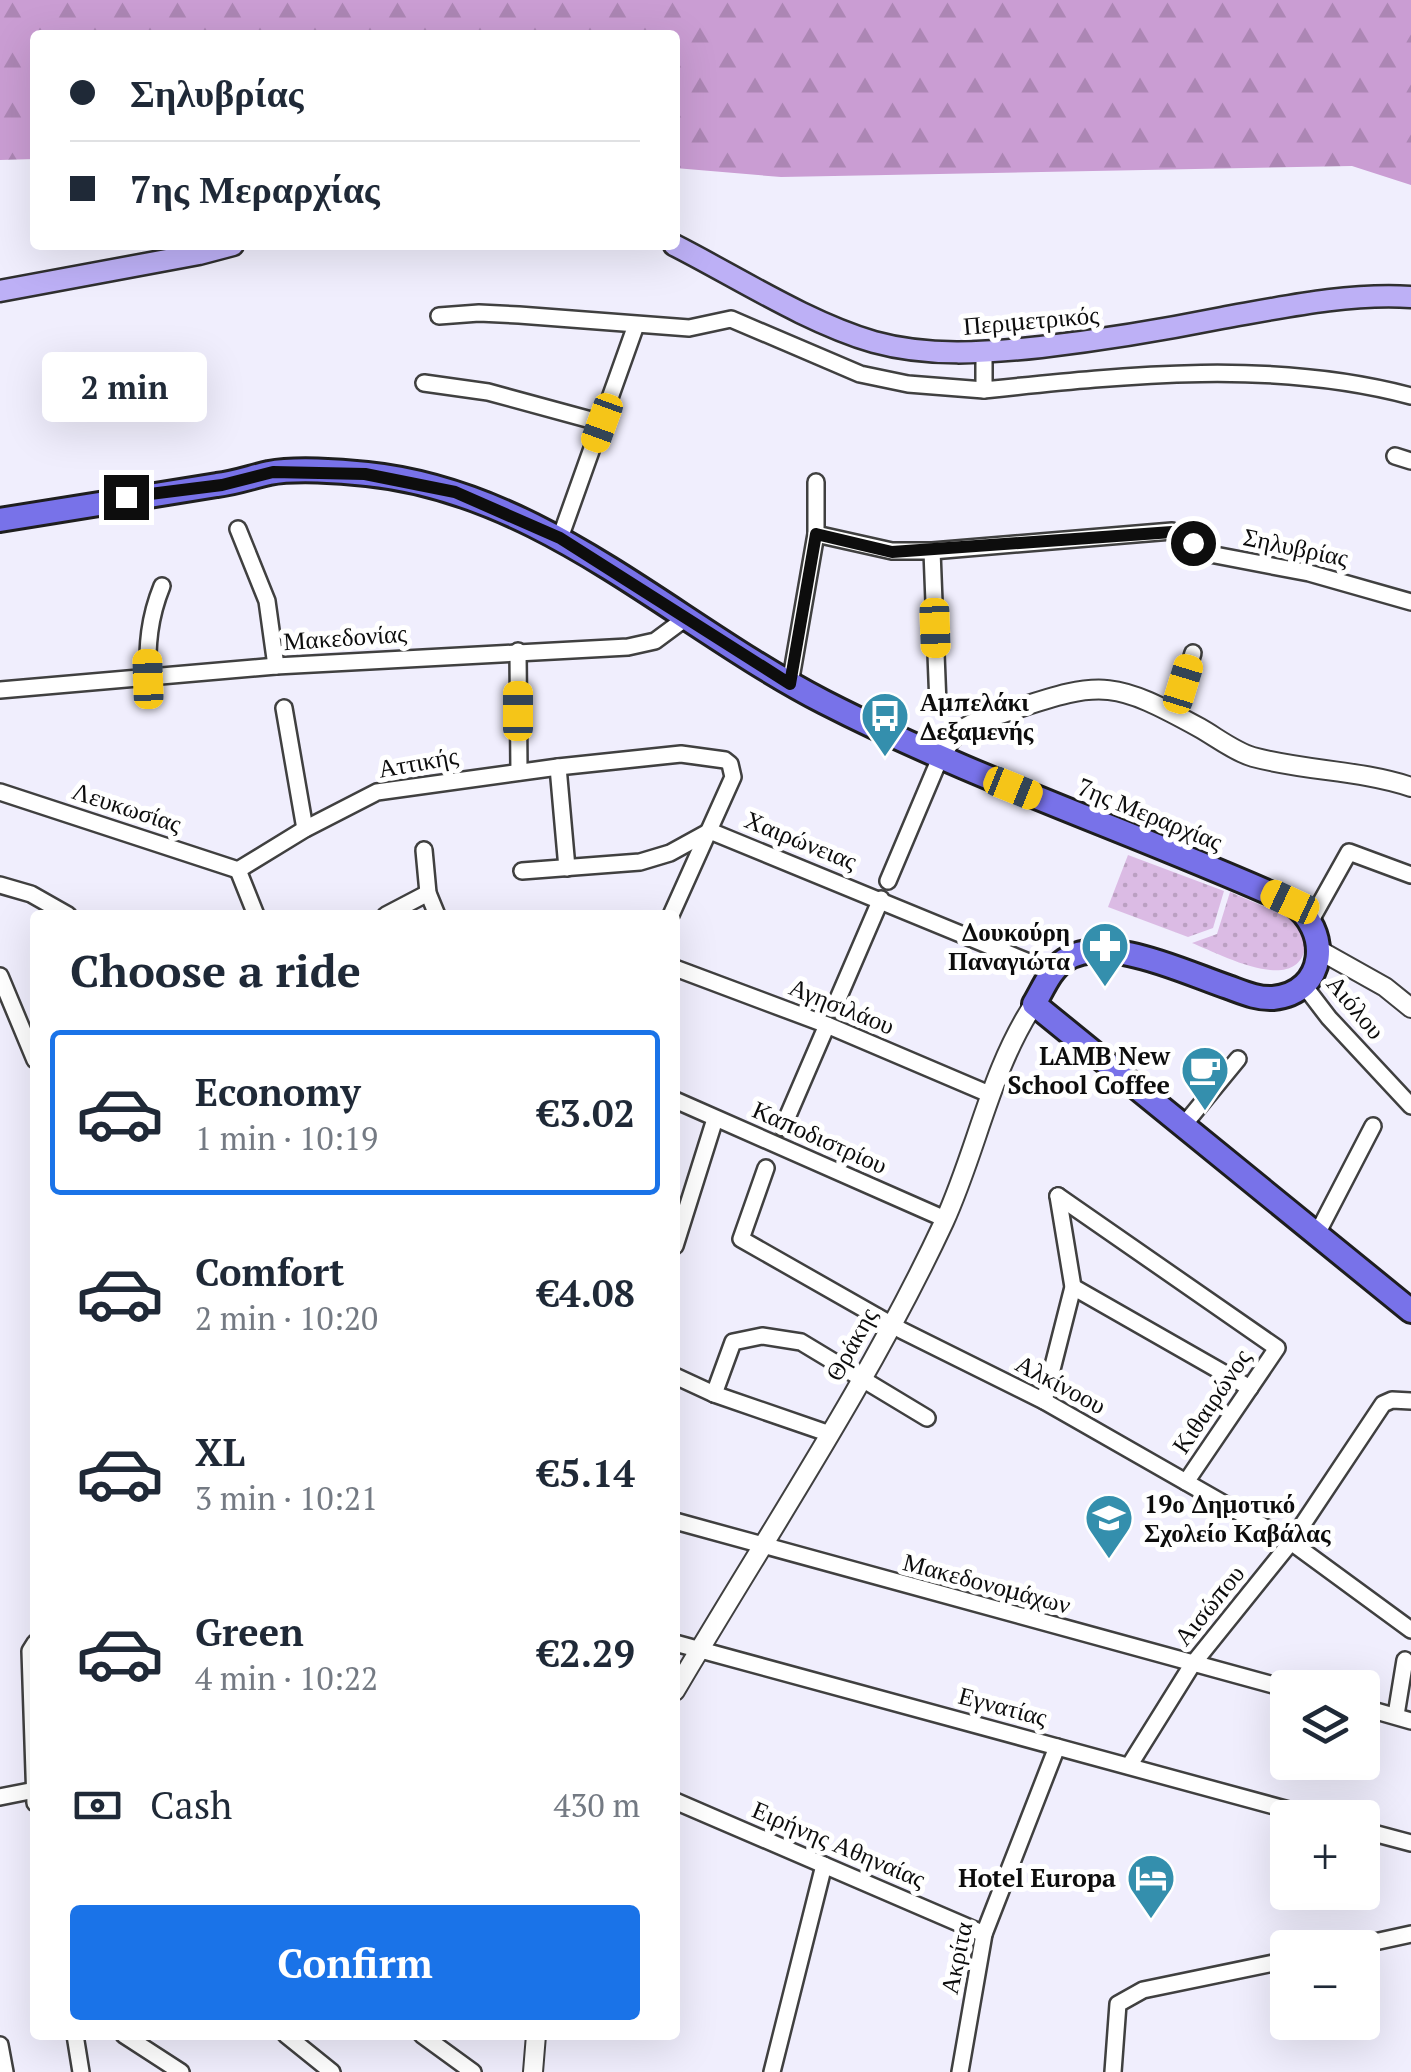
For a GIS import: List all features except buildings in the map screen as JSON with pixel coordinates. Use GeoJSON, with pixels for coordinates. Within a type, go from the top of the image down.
{"type":"FeatureCollection","features":[{"type":"Feature","properties":{"kind":"main road","name":"Περιμετρικός"},"geometry":{"type":"LineString","coordinates":[[680,248],[836,328],[918,350],[984,353],[1100,340],[1300,304],[1411,296]]}},
{"type":"Feature","properties":{"kind":"main road"},"geometry":{"type":"LineString","coordinates":[[0,291],[209,250]]}},
{"type":"Feature","properties":{"kind":"main road","name":"7ης Μεραρχίας"},"geometry":{"type":"LineString","coordinates":[[0,520],[222,485],[273,472],[365,474],[455,492],[560,538],[790,684],[940,758],[1290,902],[1310,920]]}},
{"type":"Feature","properties":{"kind":"main road"},"geometry":{"type":"LineString","coordinates":[[1310,920],[1319,950],[1316,966],[1303,984],[1282,996],[1266,998],[1109,950],[1064,960],[1034,1004],[1411,1311]]}},
{"type":"Feature","properties":{"kind":"street"},"geometry":{"type":"LineString","coordinates":[[439,316],[519,315],[688,328],[731,319],[860,374],[908,384],[984,390],[1120,376],[1323,377],[1411,396]]}},
{"type":"Feature","properties":{"kind":"street"},"geometry":{"type":"LineString","coordinates":[[560,538],[636,325]]}},
{"type":"Feature","properties":{"kind":"street"},"geometry":{"type":"LineString","coordinates":[[984,353],[984,390]]}},
{"type":"Feature","properties":{"kind":"street"},"geometry":{"type":"LineString","coordinates":[[424,383],[488,392],[602,423]]}},
{"type":"Feature","properties":{"kind":"street"},"geometry":{"type":"LineString","coordinates":[[790,684],[816,534],[816,482]]}},
{"type":"Feature","properties":{"kind":"street"},"geometry":{"type":"LineString","coordinates":[[238,529],[267,602],[276,666]]}},
{"type":"Feature","properties":{"kind":"street","name":"Σηλυβρίας"},"geometry":{"type":"LineString","coordinates":[[816,534],[892,552],[1172,532],[1215,555],[1309,573],[1411,602]]}},
{"type":"Feature","properties":{"kind":"street"},"geometry":{"type":"LineString","coordinates":[[932,551],[938,704]]}},
{"type":"Feature","properties":{"kind":"street"},"geometry":{"type":"LineString","coordinates":[[148,679],[146,638],[162,586]]}},
{"type":"Feature","properties":{"kind":"street","name":"Μακεδονίας"},"geometry":{"type":"LineString","coordinates":[[0,690],[276,666],[628,648],[655,641],[686,618]]}},
{"type":"Feature","properties":{"kind":"street"},"geometry":{"type":"LineString","coordinates":[[518,651],[519,772]]}},
{"type":"Feature","properties":{"kind":"street"},"geometry":{"type":"LineString","coordinates":[[1174,714],[1193,653]]}},
{"type":"Feature","properties":{"kind":"street"},"geometry":{"type":"LineString","coordinates":[[888,881],[950,738],[966,726],[1086,688],[1128,692],[1250,756],[1373,777],[1411,788]]}},
{"type":"Feature","properties":{"kind":"street"},"geometry":{"type":"LineString","coordinates":[[284,708],[304,829]]}},
{"type":"Feature","properties":{"kind":"street","name":"Αττικής"},"geometry":{"type":"LineString","coordinates":[[238,870],[304,829],[377,792],[680,754],[725,760],[733,770],[710,831]]}},
{"type":"Feature","properties":{"kind":"street"},"geometry":{"type":"LineString","coordinates":[[558,767],[567,868]]}},
{"type":"Feature","properties":{"kind":"street","name":"Λευκωσίας"},"geometry":{"type":"LineString","coordinates":[[0,792],[238,870]]}},
{"type":"Feature","properties":{"kind":"street"},"geometry":{"type":"LineString","coordinates":[[673,910],[710,831]]}},
{"type":"Feature","properties":{"kind":"street","name":"Χαιρώνειας"},"geometry":{"type":"LineString","coordinates":[[522,871],[640,862],[670,852],[710,831],[1053,972]]}},
{"type":"Feature","properties":{"kind":"street"},"geometry":{"type":"LineString","coordinates":[[424,850],[428,893],[435,910]]}},
{"type":"Feature","properties":{"kind":"street"},"geometry":{"type":"LineString","coordinates":[[1310,920],[1349,852],[1411,875]]}},
{"type":"Feature","properties":{"kind":"street"},"geometry":{"type":"LineString","coordinates":[[238,870],[254,910]]}},
{"type":"Feature","properties":{"kind":"street"},"geometry":{"type":"LineString","coordinates":[[0,885],[31,894],[59,910]]}},
{"type":"Feature","properties":{"kind":"street"},"geometry":{"type":"LineString","coordinates":[[396,910],[428,893]]}},
{"type":"Feature","properties":{"kind":"street"},"geometry":{"type":"LineString","coordinates":[[834,1008],[880,899]]}},
{"type":"Feature","properties":{"kind":"street"},"geometry":{"type":"LineString","coordinates":[[1319,950],[1385,987],[1411,1008]]}},
{"type":"Feature","properties":{"kind":"street","name":"Αγησιλάου"},"geometry":{"type":"LineString","coordinates":[[680,970],[989,1094]]}},
{"type":"Feature","properties":{"kind":"street"},"geometry":{"type":"LineString","coordinates":[[2,984],[30,1048]]}},
{"type":"Feature","properties":{"kind":"street","name":"Αιόλου"},"geometry":{"type":"LineString","coordinates":[[1303,984],[1328,1018],[1411,1106]]}},
{"type":"Feature","properties":{"kind":"street","name":"Θράκης"},"geometry":{"type":"LineString","coordinates":[[680,1683],[764,1547],[891,1324],[945,1220],[989,1094],[1018,1029],[1034,1004]]}},
{"type":"Feature","properties":{"kind":"street"},"geometry":{"type":"LineString","coordinates":[[783,1127],[826,1026]]}},
{"type":"Feature","properties":{"kind":"street"},"geometry":{"type":"LineString","coordinates":[[1183,1126],[1238,1059]]}},
{"type":"Feature","properties":{"kind":"street","name":"Καποδιστρίου"},"geometry":{"type":"LineString","coordinates":[[680,1102],[945,1220]]}},
{"type":"Feature","properties":{"kind":"street"},"geometry":{"type":"LineString","coordinates":[[681,1208],[715,1119]]}},
{"type":"Feature","properties":{"kind":"street"},"geometry":{"type":"LineString","coordinates":[[1318,1232],[1373,1126]]}},
{"type":"Feature","properties":{"kind":"street","name":"Αλκίνοου"},"geometry":{"type":"LineString","coordinates":[[766,1168],[741,1238],[891,1324],[1044,1402],[1291,1542],[1411,1630]]}},
{"type":"Feature","properties":{"kind":"street","name":"Κιθαιρώνος"},"geometry":{"type":"LineString","coordinates":[[1073,1287],[1058,1196],[1277,1348],[1186,1482]]}},
{"type":"Feature","properties":{"kind":"street"},"geometry":{"type":"LineString","coordinates":[[1044,1402],[1073,1287],[1250,1388]]}},
{"type":"Feature","properties":{"kind":"street"},"geometry":{"type":"LineString","coordinates":[[714,1394],[732,1342],[762,1336],[801,1342],[927,1418]]}},
{"type":"Feature","properties":{"kind":"street"},"geometry":{"type":"LineString","coordinates":[[680,1378],[830,1434]]}},
{"type":"Feature","properties":{"kind":"street","name":"Αισώπου"},"geometry":{"type":"LineString","coordinates":[[1129,1766],[1192,1665],[1291,1542],[1383,1404],[1392,1400],[1411,1401]]}},
{"type":"Feature","properties":{"kind":"street","name":"Μακεδονομάχων"},"geometry":{"type":"LineString","coordinates":[[680,1522],[1270,1684]]}},
{"type":"Feature","properties":{"kind":"street","name":"Εγνατίας"},"geometry":{"type":"LineString","coordinates":[[680,1644],[1270,1805]]}},
{"type":"Feature","properties":{"kind":"street"},"geometry":{"type":"LineString","coordinates":[[1404,1718],[1405,1660]]}},
{"type":"Feature","properties":{"kind":"street","name":"Ακρίτα"},"geometry":{"type":"LineString","coordinates":[[960,2072],[984,1934],[1057,1747]]}},
{"type":"Feature","properties":{"kind":"street"},"geometry":{"type":"LineString","coordinates":[[0,1797],[30,1794]]}},
{"type":"Feature","properties":{"kind":"street","name":"Ειρήνης Αθηναίας"},"geometry":{"type":"LineString","coordinates":[[680,1802],[984,1934]]}},
{"type":"Feature","properties":{"kind":"street"},"geometry":{"type":"LineString","coordinates":[[1380,1835],[1411,1843]]}},
{"type":"Feature","properties":{"kind":"street"},"geometry":{"type":"LineString","coordinates":[[772,2072],[824,1865]]}},
{"type":"Feature","properties":{"kind":"street"},"geometry":{"type":"LineString","coordinates":[[1380,1941],[1411,1934]]}},
{"type":"Feature","properties":{"kind":"street"},"geometry":{"type":"LineString","coordinates":[[1113,2072],[1118,2004],[1144,1990],[1270,1964]]}},
{"type":"Feature","properties":{"kind":"street"},"geometry":{"type":"LineString","coordinates":[[77,2040],[81,2072]]}},
{"type":"Feature","properties":{"kind":"street"},"geometry":{"type":"LineString","coordinates":[[132,2040],[181,2072]]}},
{"type":"Feature","properties":{"kind":"street"},"geometry":{"type":"LineString","coordinates":[[292,2040],[332,2072]]}},
{"type":"Feature","properties":{"kind":"street"},"geometry":{"type":"LineString","coordinates":[[429,2040],[473,2072]]}},
{"type":"Feature","properties":{"kind":"street"},"geometry":{"type":"LineString","coordinates":[[533,2072],[536,2040]]}},
{"type":"Feature","properties":{"kind":"street"},"geometry":{"type":"LineString","coordinates":[[0,2045],[4,2072]]}},
{"type":"Feature","properties":{"kind":"street"},"geometry":{"type":"LineString","coordinates":[[150,2052],[153,2072]]}},
{"type":"Feature","properties":{"kind":"shaded area"},"geometry":{"type":"Polygon","coordinates":[[[1128,855],[1224,891],[1213,928],[1188,937],[1108,907],[1128,855]]]}},
{"type":"Feature","properties":{"kind":"shaded area"},"geometry":{"type":"Polygon","coordinates":[[[1230,892],[1293,919],[1305,940],[1299,962],[1287,969],[1255,967],[1192,943],[1217,934],[1230,892]]]}},
{"type":"Feature","properties":{"kind":"green space"},"geometry":{"type":"Polygon","coordinates":[[[0,0],[1411,0],[1411,185],[1352,166],[781,177],[680,168],[680,30],[30,30],[30,159],[0,160],[0,0]]]}},
{"type":"Feature","properties":{"kind":"place","name":"Αμπελάκι Δεξαμενής"},"geometry":{"type":"Point","coordinates":[885,758]}},
{"type":"Feature","properties":{"kind":"place","name":"Δουκούρη Παναγιώτα"},"geometry":{"type":"Point","coordinates":[1105,988]}},
{"type":"Feature","properties":{"kind":"place","name":"LAMB New School Coffee"},"geometry":{"type":"Point","coordinates":[1205,1112]}},
{"type":"Feature","properties":{"kind":"place","name":"19ο Δημοτικό Σχολείο Καβάλας"},"geometry":{"type":"Point","coordinates":[1109,1560]}},
{"type":"Feature","properties":{"kind":"place","name":"Hotel Europa"},"geometry":{"type":"Point","coordinates":[1151,1920]}},
{"type":"Feature","properties":{"kind":"route"},"geometry":{"type":"LineString","coordinates":[[126,497],[222,485],[273,472],[365,474],[455,492],[560,538],[790,684],[816,534],[892,552],[1172,532],[1193,543]]}}]}
